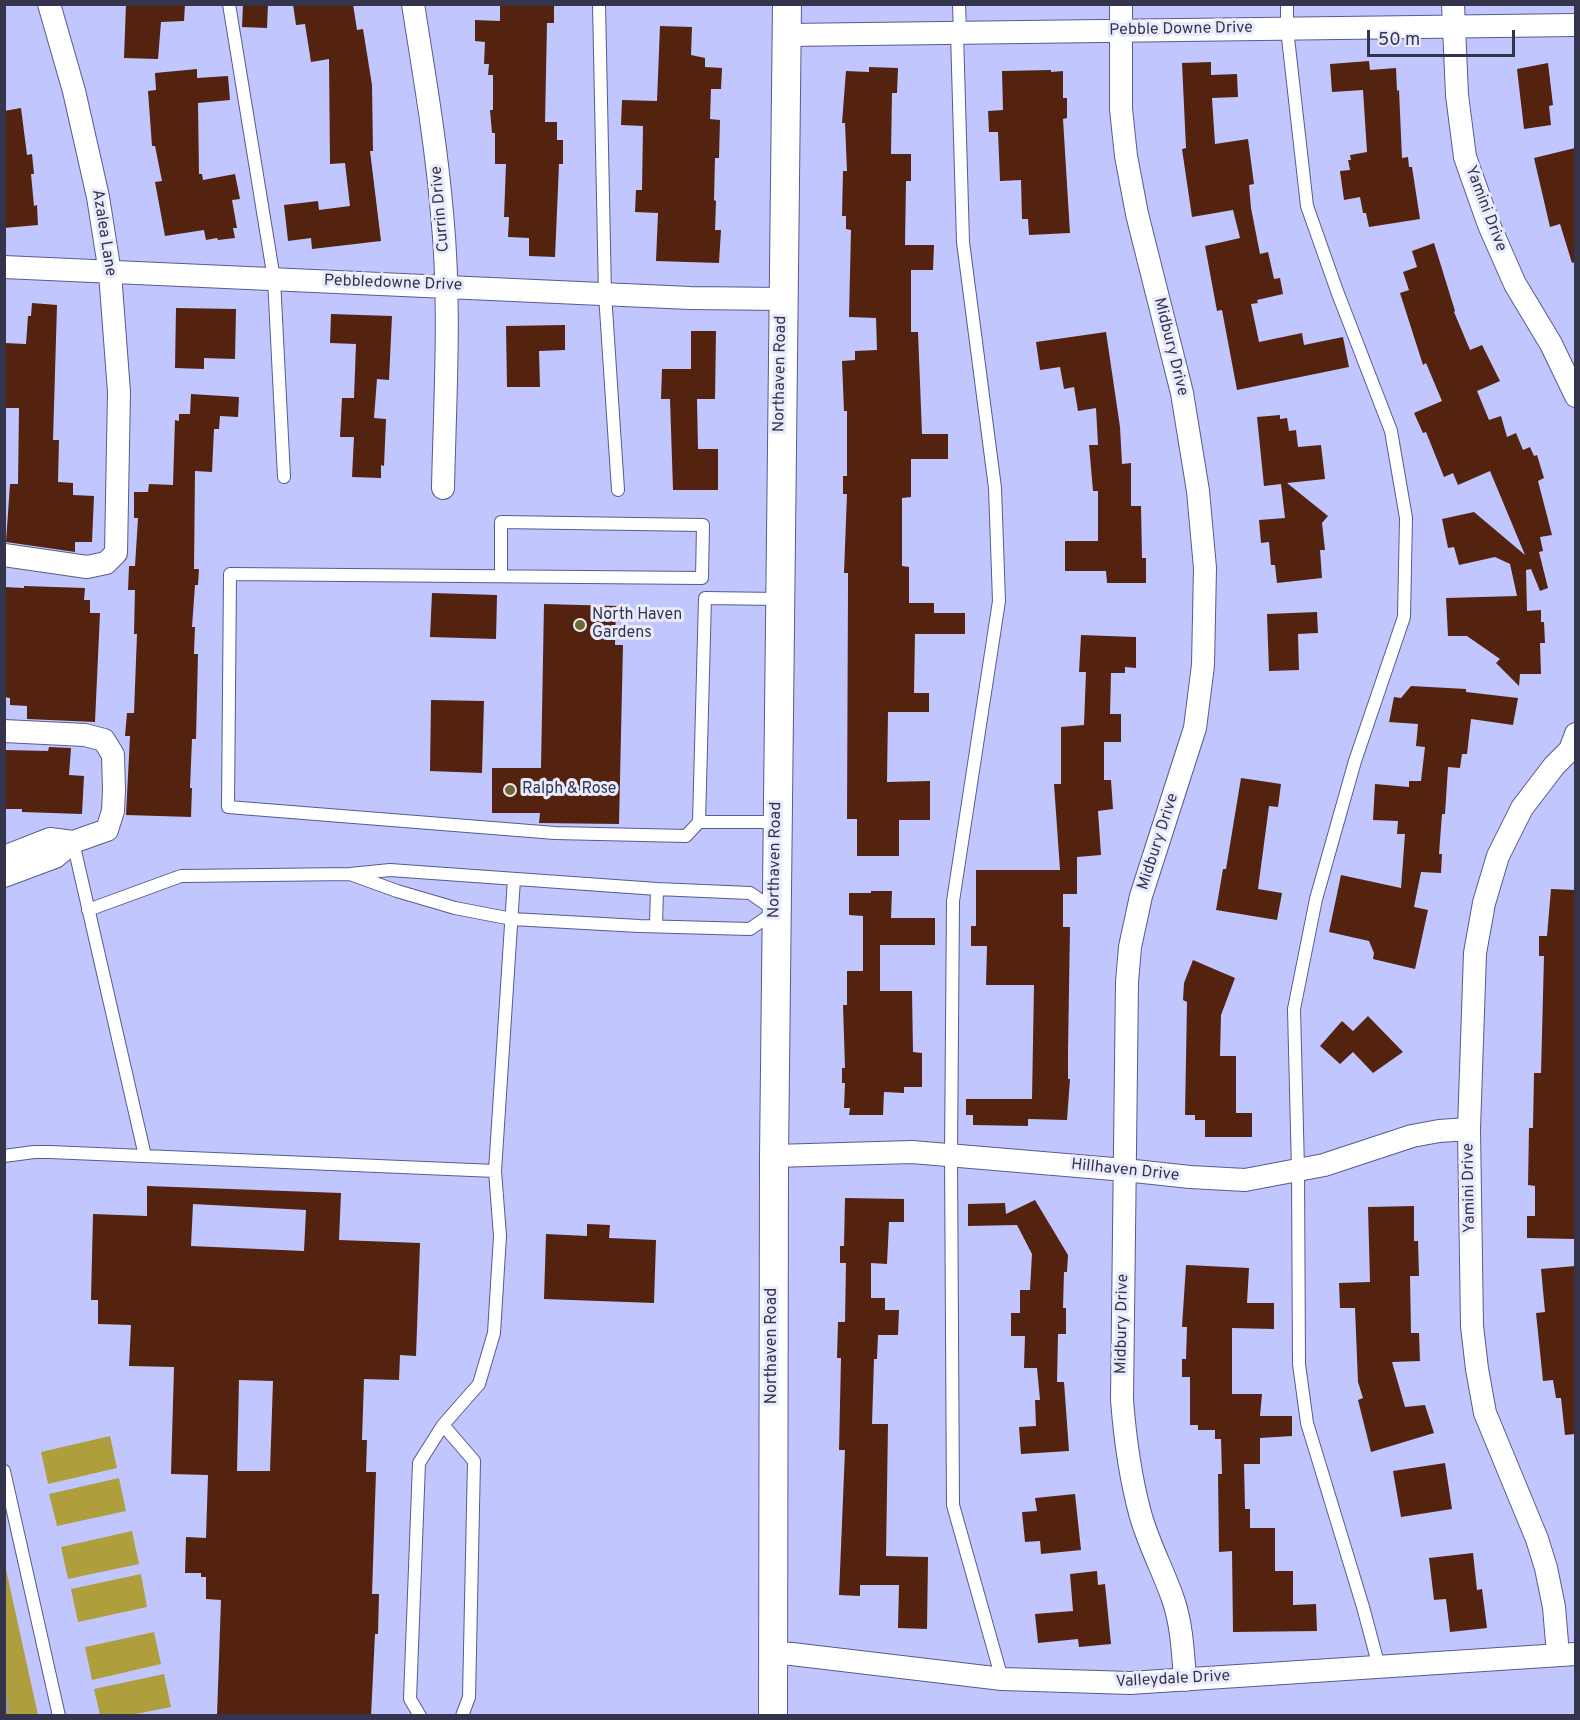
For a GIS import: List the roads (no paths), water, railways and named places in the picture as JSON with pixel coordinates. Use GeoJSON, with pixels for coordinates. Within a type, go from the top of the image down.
{"type":"FeatureCollection","features":[{"type":"Feature","properties":{"kind":"street","name":"Azalea Lane"},"geometry":{"type":"LineString","coordinates":[[4,555],[87,567],[106,563],[116,553],[119,392],[110,273],[98,197],[74,91],[49,4]]}},
{"type":"Feature","properties":{"kind":"street","name":"Currin Drive"},"geometry":{"type":"LineString","coordinates":[[413,4],[435,150],[442,214],[446,286],[443,488]]}},
{"type":"Feature","properties":{"kind":"street","name":"Northaven Road"},"geometry":{"type":"LineString","coordinates":[[773,1716],[776,911],[787,4]]}},
{"type":"Feature","properties":{"kind":"street","name":"Midbury Drive"},"geometry":{"type":"LineString","coordinates":[[1121,4],[1122,109],[1126,156],[1137,214],[1182,393],[1198,491],[1205,568],[1203,665],[1195,728],[1142,896],[1130,946],[1127,982],[1122,1400],[1126,1441],[1140,1515],[1173,1600],[1181,1631],[1185,1680]]}},
{"type":"Feature","properties":{"kind":"street","name":"Pebble Downe Drive"},"geometry":{"type":"LineString","coordinates":[[787,35],[1287,29],[1453,16],[1575,26]]}},
{"type":"Feature","properties":{"kind":"street","name":"Yamini Drive"},"geometry":{"type":"LineString","coordinates":[[1453,16],[1457,95],[1465,157],[1489,225],[1511,274],[1551,344],[1575,396]]}},
{"type":"Feature","properties":{"kind":"street","name":"Pebbledowne Drive"},"geometry":{"type":"LineString","coordinates":[[4,267],[605,294],[782,299]]}},
{"type":"Feature","properties":{"kind":"street"},"geometry":{"type":"LineString","coordinates":[[4,731],[85,735],[104,740],[113,755],[114,790],[113,811],[106,830],[73,842],[55,857],[4,876]]}},
{"type":"Feature","properties":{"kind":"street","name":"Yamini Drive"},"geometry":{"type":"LineString","coordinates":[[1567,1654],[1538,1539],[1485,1413],[1472,1326],[1469,1129],[1475,953],[1484,903],[1498,856],[1522,808],[1574,743]]}},
{"type":"Feature","properties":{"kind":"street"},"geometry":{"type":"LineString","coordinates":[[4,857],[50,839],[73,842]]}},
{"type":"Feature","properties":{"kind":"street","name":"Hillhaven Drive"},"geometry":{"type":"LineString","coordinates":[[774,1156],[869,1152],[951,1155],[1245,1180],[1324,1165],[1412,1136],[1469,1129]]}},
{"type":"Feature","properties":{"kind":"street","name":"Valleydale Drive"},"geometry":{"type":"LineString","coordinates":[[772,1653],[1002,1679],[1130,1683],[1567,1654]]}},
{"type":"Feature","properties":{"kind":"lane"},"geometry":{"type":"LineString","coordinates":[[229,4],[274,279],[284,477]]}},
{"type":"Feature","properties":{"kind":"lane"},"geometry":{"type":"LineString","coordinates":[[599,4],[605,294],[618,490]]}},
{"type":"Feature","properties":{"kind":"lane"},"geometry":{"type":"LineString","coordinates":[[959,4],[963,242],[995,488],[999,601],[953,901],[951,1155],[953,1505],[1002,1679]]}},
{"type":"Feature","properties":{"kind":"lane"},"geometry":{"type":"LineString","coordinates":[[1287,4],[1287,29],[1307,206],[1391,430],[1406,518],[1404,616],[1354,761],[1316,899],[1294,1009],[1299,1364],[1307,1423],[1363,1606],[1379,1667]]}},
{"type":"Feature","properties":{"kind":"lane"},"geometry":{"type":"LineString","coordinates":[[501,575],[501,522],[704,525],[702,578],[705,598],[699,822],[686,836],[555,833],[228,807],[230,574],[702,578]]}},
{"type":"Feature","properties":{"kind":"lane"},"geometry":{"type":"LineString","coordinates":[[705,598],[779,599]]}},
{"type":"Feature","properties":{"kind":"lane"},"geometry":{"type":"LineString","coordinates":[[699,822],[777,822]]}},
{"type":"Feature","properties":{"kind":"lane"},"geometry":{"type":"LineString","coordinates":[[73,842],[145,1156]]}},
{"type":"Feature","properties":{"kind":"lane"},"geometry":{"type":"LineString","coordinates":[[88,910],[181,876],[350,874],[390,870],[657,890],[750,892],[776,911],[750,928],[512,919],[455,908],[350,874]]}},
{"type":"Feature","properties":{"kind":"lane"},"geometry":{"type":"LineString","coordinates":[[420,1716],[410,1699],[420,1463],[443,1425],[479,1384],[494,1333],[500,1236],[495,1172],[514,879]]}},
{"type":"Feature","properties":{"kind":"lane"},"geometry":{"type":"LineString","coordinates":[[656,926],[657,890]]}},
{"type":"Feature","properties":{"kind":"lane"},"geometry":{"type":"LineString","coordinates":[[4,1156],[34,1152],[495,1172]]}},
{"type":"Feature","properties":{"kind":"lane"},"geometry":{"type":"LineString","coordinates":[[443,1425],[474,1461],[469,1697],[462,1716]]}},
{"type":"Feature","properties":{"kind":"lane"},"geometry":{"type":"LineString","coordinates":[[4,1471],[59,1716]]}},
{"type":"Feature","properties":{"kind":"place","name":"North Haven Gardens"},"geometry":{"type":"Point","coordinates":[580,625]}},
{"type":"Feature","properties":{"kind":"place","name":"Ralph & Rose"},"geometry":{"type":"Point","coordinates":[510,790]}}]}
